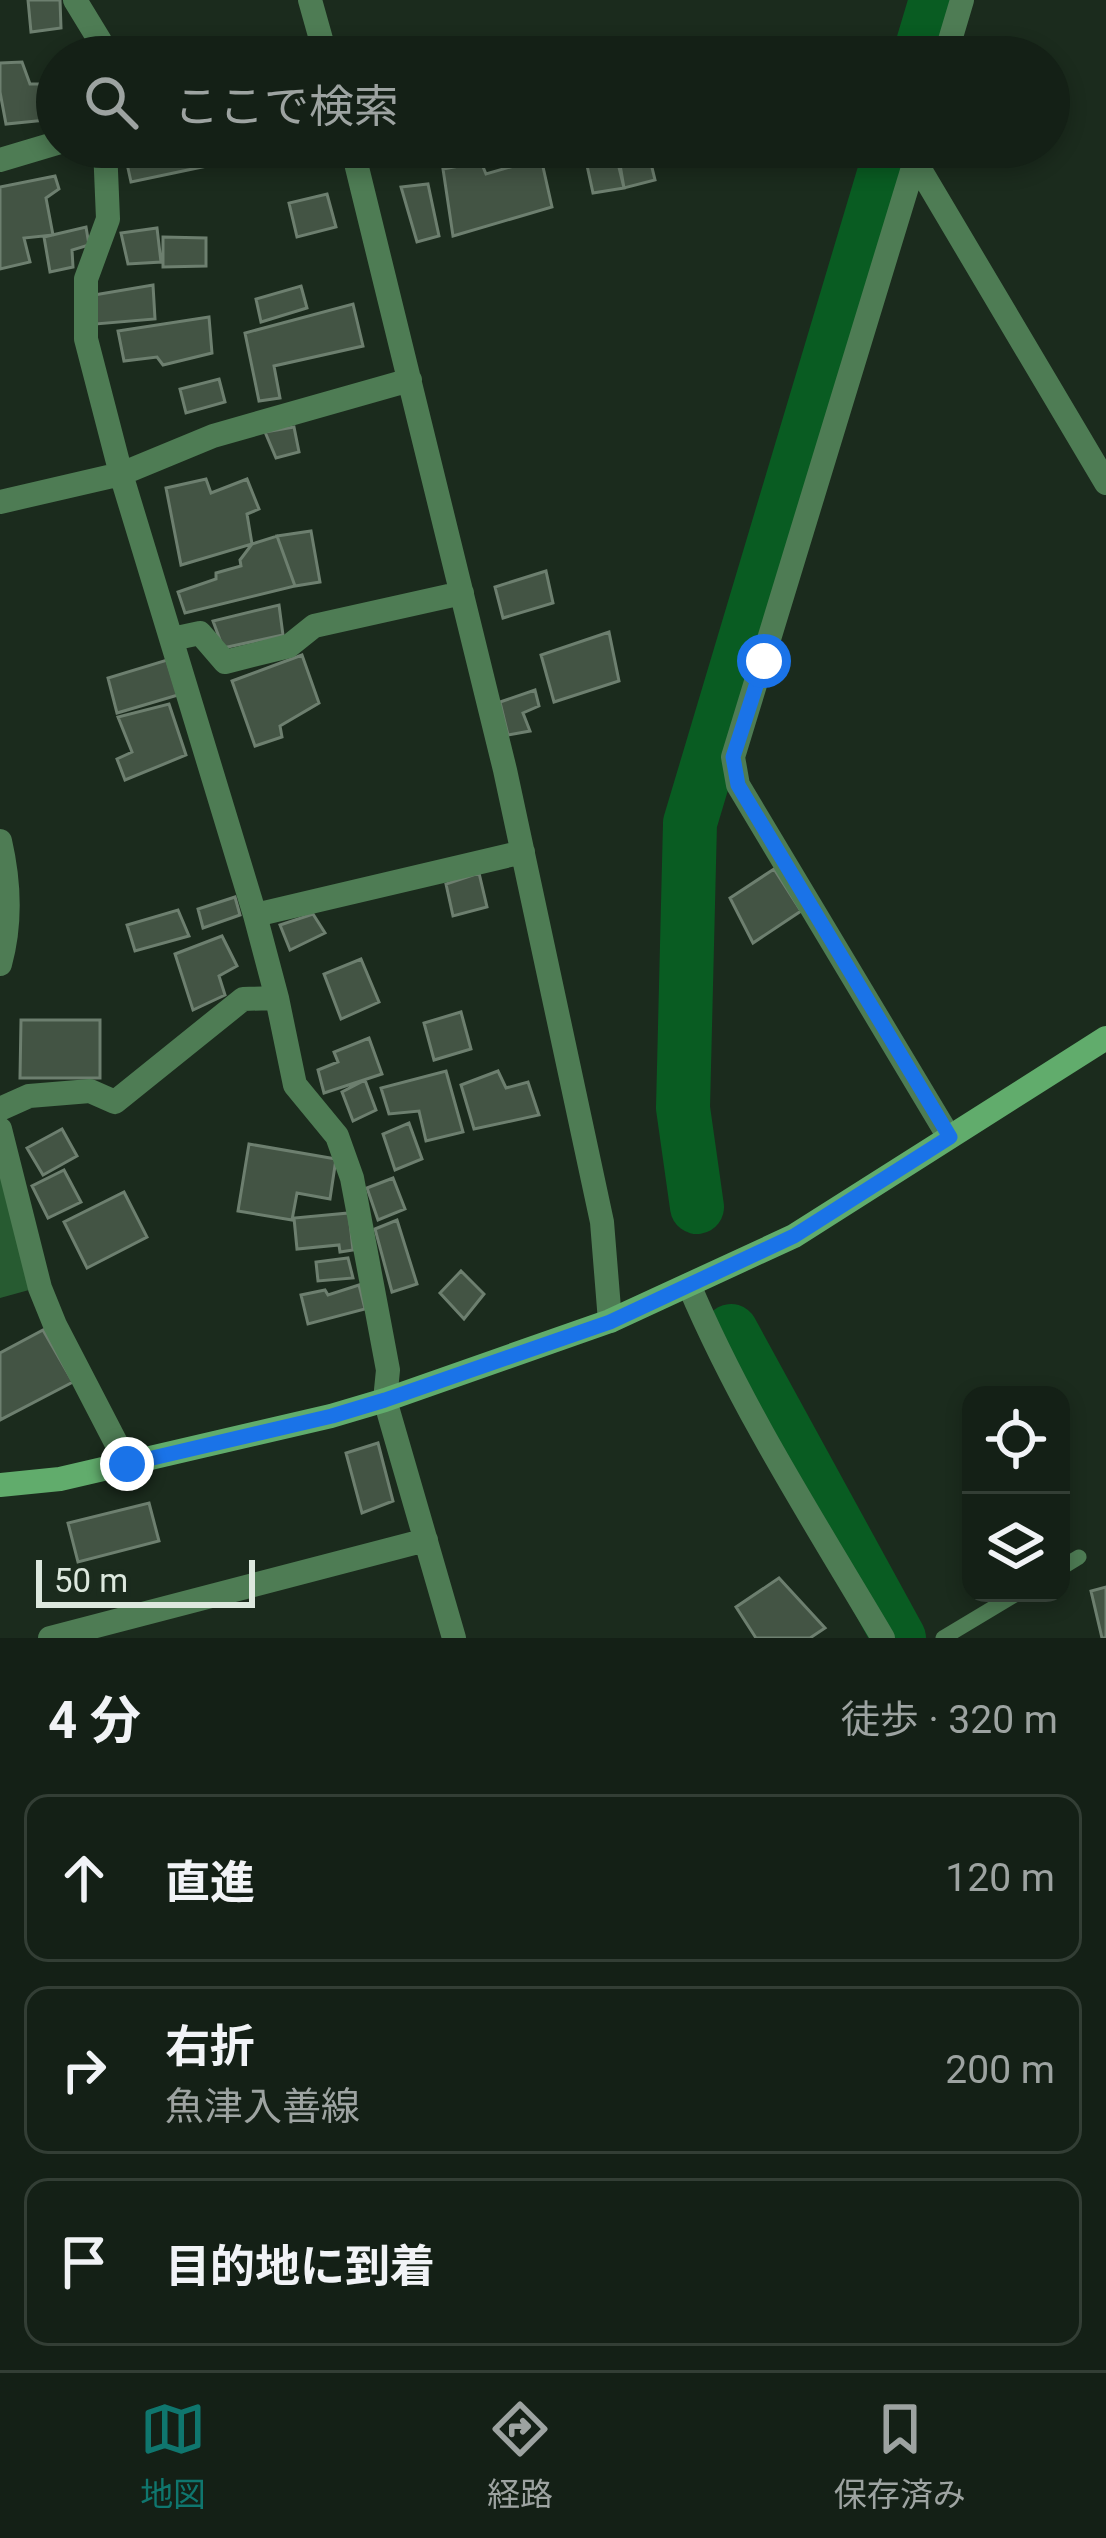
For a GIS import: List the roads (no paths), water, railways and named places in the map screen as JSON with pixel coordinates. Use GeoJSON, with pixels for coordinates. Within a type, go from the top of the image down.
{"type":"FeatureCollection","features":[{"type":"Feature","properties":{"kind":"main road"},"geometry":{"type":"LineString","coordinates":[[0,1485],[60,1479],[308,1422],[610,1322],[794,1236],[1106,1038]]}},
{"type":"Feature","properties":{"kind":"street"},"geometry":{"type":"LineString","coordinates":[[75,0],[97,36]]}},
{"type":"Feature","properties":{"kind":"street"},"geometry":{"type":"LineString","coordinates":[[310,0],[320,36]]}},
{"type":"Feature","properties":{"kind":"street"},"geometry":{"type":"LineString","coordinates":[[952,36],[962,0]]}},
{"type":"Feature","properties":{"kind":"street"},"geometry":{"type":"LineString","coordinates":[[0,160],[36,149]]}},
{"type":"Feature","properties":{"kind":"street"},"geometry":{"type":"LineString","coordinates":[[106,168],[108,219],[86,279],[86,339],[254,915],[295,1085],[337,1136],[352,1178],[388,1370],[385,1400],[454,1638]]}},
{"type":"Feature","properties":{"kind":"street"},"geometry":{"type":"LineString","coordinates":[[357,168],[523,852],[602,1222],[610,1322]]}},
{"type":"Feature","properties":{"kind":"street"},"geometry":{"type":"LineString","coordinates":[[913,168],[733,757],[738,785],[950,1137]]}},
{"type":"Feature","properties":{"kind":"street"},"geometry":{"type":"LineString","coordinates":[[925,168],[1106,483]]}},
{"type":"Feature","properties":{"kind":"street"},"geometry":{"type":"LineString","coordinates":[[0,502],[122,474],[213,436],[410,380]]}},
{"type":"Feature","properties":{"kind":"street"},"geometry":{"type":"LineString","coordinates":[[172,639],[200,633],[225,662],[289,646],[314,626],[462,593]]}},
{"type":"Feature","properties":{"kind":"street"},"geometry":{"type":"LineString","coordinates":[[0,841],[7,871],[6,943],[0,964]]}},
{"type":"Feature","properties":{"kind":"street"},"geometry":{"type":"LineString","coordinates":[[254,915],[523,852]]}},
{"type":"Feature","properties":{"kind":"street"},"geometry":{"type":"LineString","coordinates":[[0,1109],[28,1096],[90,1090],[115,1102],[243,999],[277,998]]}},
{"type":"Feature","properties":{"kind":"street"},"geometry":{"type":"LineString","coordinates":[[0,1129],[40,1288],[127,1464]]}},
{"type":"Feature","properties":{"kind":"street"},"geometry":{"type":"LineString","coordinates":[[689,1285],[763,1430],[884,1638]]}},
{"type":"Feature","properties":{"kind":"street"},"geometry":{"type":"LineString","coordinates":[[50,1638],[426,1540]]}},
{"type":"Feature","properties":{"kind":"lane"},"geometry":{"type":"LineString","coordinates":[[1070,1562],[1079,1557]]}},
{"type":"Feature","properties":{"kind":"lane"},"geometry":{"type":"LineString","coordinates":[[943,1638],[1003,1602]]}},
{"type":"Feature","properties":{"kind":"waterway"},"geometry":{"type":"LineString","coordinates":[[925,36],[936,0]]}},
{"type":"Feature","properties":{"kind":"waterway"},"geometry":{"type":"LineString","coordinates":[[697,1207],[683,1108],[690,823],[886,168]]}},
{"type":"Feature","properties":{"kind":"waterway"},"geometry":{"type":"LineString","coordinates":[[731,1331],[899,1638]]}}]}
